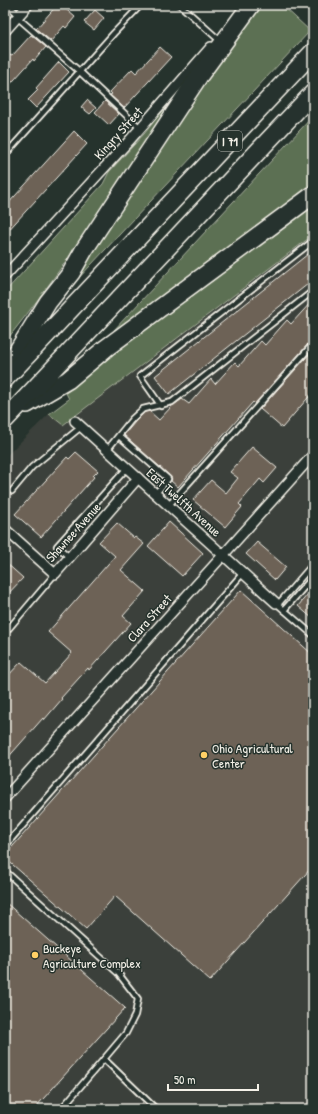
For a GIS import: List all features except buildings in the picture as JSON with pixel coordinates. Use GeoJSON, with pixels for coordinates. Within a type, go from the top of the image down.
{"type":"FeatureCollection","features":[{"type":"Feature","properties":{"kind":"highway"},"geometry":{"type":"LineString","coordinates":[[5,371],[48,302],[71,273],[92,238],[199,76],[251,5]]}},
{"type":"Feature","properties":{"kind":"highway","name":"I 71"},"geometry":{"type":"LineString","coordinates":[[5,379],[313,52]]}},
{"type":"Feature","properties":{"kind":"highway","name":"I 71"},"geometry":{"type":"LineString","coordinates":[[7,417],[313,93]]}},
{"type":"Feature","properties":{"kind":"highway"},"geometry":{"type":"LineString","coordinates":[[7,417],[68,380],[106,348],[313,195]]}},
{"type":"Feature","properties":{"kind":"street"},"geometry":{"type":"LineString","coordinates":[[5,31],[28,5]]}},
{"type":"Feature","properties":{"kind":"street","name":"Kingry Street"},"geometry":{"type":"LineString","coordinates":[[5,276],[140,128],[247,5]]}},
{"type":"Feature","properties":{"kind":"street","name":"East Twelfth Avenue"},"geometry":{"type":"LineString","coordinates":[[78,424],[276,603]]}},
{"type":"Feature","properties":{"kind":"street","name":"Clara Street"},"geometry":{"type":"LineString","coordinates":[[5,798],[313,454]]}},
{"type":"Feature","properties":{"kind":"street","name":"Shawnee Avenue"},"geometry":{"type":"LineString","coordinates":[[5,529],[55,574],[138,478]]}},
{"type":"Feature","properties":{"kind":"lane"},"geometry":{"type":"LineString","coordinates":[[8,5],[18,16],[140,128]]}},
{"type":"Feature","properties":{"kind":"lane"},"geometry":{"type":"LineString","coordinates":[[5,155],[79,71],[141,5]]}},
{"type":"Feature","properties":{"kind":"lane"},"geometry":{"type":"LineString","coordinates":[[180,5],[218,39]]}},
{"type":"Feature","properties":{"kind":"lane"},"geometry":{"type":"LineString","coordinates":[[161,406],[140,376],[313,241]]}},
{"type":"Feature","properties":{"kind":"lane"},"geometry":{"type":"LineString","coordinates":[[108,450],[132,419],[143,409],[161,406],[172,402],[313,291]]}},
{"type":"Feature","properties":{"kind":"lane"},"geometry":{"type":"LineString","coordinates":[[169,505],[313,344]]}},
{"type":"Feature","properties":{"kind":"lane"},"geometry":{"type":"LineString","coordinates":[[12,491],[32,468],[78,424]]}},
{"type":"Feature","properties":{"kind":"lane"},"geometry":{"type":"LineString","coordinates":[[119,436],[168,479],[156,493]]}},
{"type":"Feature","properties":{"kind":"lane"},"geometry":{"type":"LineString","coordinates":[[69,557],[57,546],[127,468]]}},
{"type":"Feature","properties":{"kind":"lane"},"geometry":{"type":"LineString","coordinates":[[313,564],[280,602],[276,603],[313,635]]}},
{"type":"Feature","properties":{"kind":"lane"},"geometry":{"type":"LineString","coordinates":[[5,846],[243,573]]}},
{"type":"Feature","properties":{"kind":"lane"},"geometry":{"type":"LineString","coordinates":[[5,633],[55,574]]}},
{"type":"Feature","properties":{"kind":"lane"},"geometry":{"type":"LineString","coordinates":[[284,610],[313,577]]}},
{"type":"Feature","properties":{"kind":"lane"},"geometry":{"type":"LineString","coordinates":[[5,871],[118,973],[138,999],[135,1015],[126,1033],[61,1109]]}},
{"type":"Feature","properties":{"kind":"lane"},"geometry":{"type":"LineString","coordinates":[[104,1059],[156,1109]]}},
{"type":"Feature","properties":{"kind":"shaded area"},"geometry":{"type":"Polygon","coordinates":[[[313,235],[313,1109],[5,1109],[5,457],[49,414],[63,425],[313,235]]]}},
{"type":"Feature","properties":{"kind":"green space"},"geometry":{"type":"Polygon","coordinates":[[[259,5],[282,5],[310,31],[76,281],[90,255],[243,24],[259,5]]]}},
{"type":"Feature","properties":{"kind":"green space"},"geometry":{"type":"Polygon","coordinates":[[[165,108],[167,112],[88,229],[48,286],[5,342],[5,292],[103,184],[109,172],[144,134],[165,108]]]}},
{"type":"Feature","properties":{"kind":"green space"},"geometry":{"type":"Polygon","coordinates":[[[313,116],[313,182],[231,248],[116,332],[114,330],[313,116]]]}},
{"type":"Feature","properties":{"kind":"green space"},"geometry":{"type":"Polygon","coordinates":[[[313,207],[313,235],[63,425],[49,414],[69,399],[66,393],[106,359],[313,207]]]}},
{"type":"Feature","properties":{"kind":"place","name":"Ohio Agricultural Center"},"geometry":{"type":"Point","coordinates":[204,755]}},
{"type":"Feature","properties":{"kind":"place","name":"Buckeye Agriculture Complex"},"geometry":{"type":"Point","coordinates":[35,955]}}]}
